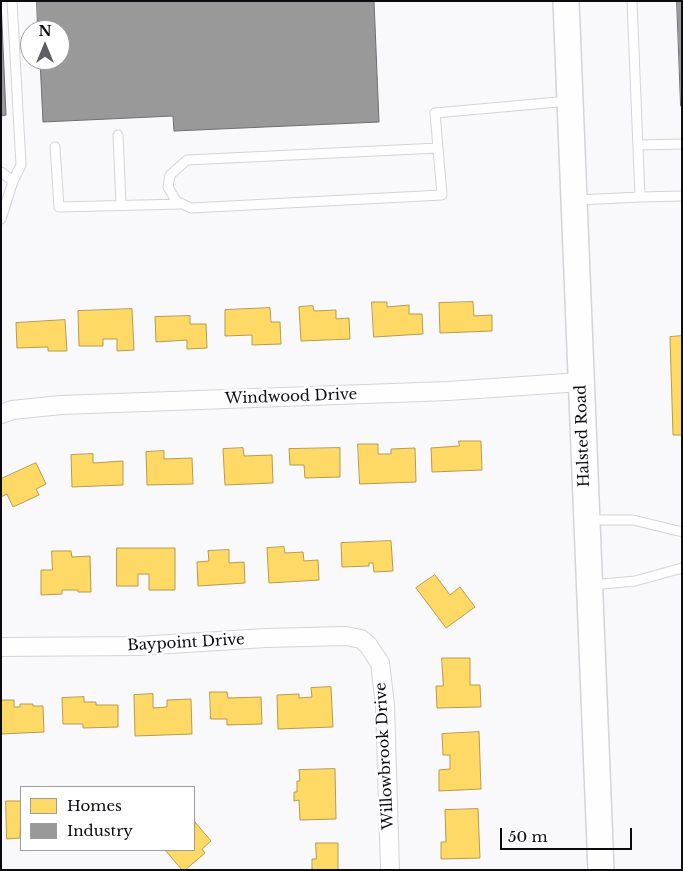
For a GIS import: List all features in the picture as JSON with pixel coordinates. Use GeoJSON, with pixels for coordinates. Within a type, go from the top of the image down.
{"type":"FeatureCollection","features":[{"type":"Feature","properties":{"kind":"street","name":"Halsted Road"},"geometry":{"type":"LineString","coordinates":[[566,1],[601,870]]}},
{"type":"Feature","properties":{"kind":"street","name":"Windwood Drive"},"geometry":{"type":"LineString","coordinates":[[1,414],[12,410],[61,404],[448,391],[581,382]]}},
{"type":"Feature","properties":{"kind":"street","name":"Baypoint Drive"},"geometry":{"type":"LineString","coordinates":[[1,647],[138,646],[266,638],[346,636],[361,639],[368,645]]}},
{"type":"Feature","properties":{"kind":"street","name":"Willowbrook Drive"},"geometry":{"type":"LineString","coordinates":[[368,645],[380,663],[385,705],[390,870]]}},
{"type":"Feature","properties":{"kind":"lane"},"geometry":{"type":"LineString","coordinates":[[1,219],[12,180],[21,165],[12,1]]}},
{"type":"Feature","properties":{"kind":"lane"},"geometry":{"type":"LineString","coordinates":[[632,1],[640,197]]}},
{"type":"Feature","properties":{"kind":"lane"},"geometry":{"type":"LineString","coordinates":[[438,148],[187,160],[170,175],[168,187],[176,201],[191,208],[442,196],[436,113],[570,101]]}},
{"type":"Feature","properties":{"kind":"lane"},"geometry":{"type":"LineString","coordinates":[[118,135],[121,205]]}},
{"type":"Feature","properties":{"kind":"lane"},"geometry":{"type":"LineString","coordinates":[[638,145],[682,144]]}},
{"type":"Feature","properties":{"kind":"lane"},"geometry":{"type":"LineString","coordinates":[[55,147],[59,207],[182,204]]}},
{"type":"Feature","properties":{"kind":"lane"},"geometry":{"type":"LineString","coordinates":[[1,172],[12,180]]}},
{"type":"Feature","properties":{"kind":"lane"},"geometry":{"type":"LineString","coordinates":[[1,181],[12,180]]}},
{"type":"Feature","properties":{"kind":"lane"},"geometry":{"type":"LineString","coordinates":[[574,200],[618,200],[640,197],[682,196]]}},
{"type":"Feature","properties":{"kind":"lane"},"geometry":{"type":"LineString","coordinates":[[586,520],[633,520],[682,532]]}},
{"type":"Feature","properties":{"kind":"lane"},"geometry":{"type":"LineString","coordinates":[[589,585],[635,581],[682,568]]}},
{"type":"Feature","properties":{"kind":"building: Homes"},"geometry":{"type":"Polygon","coordinates":[[[372,302],[387,302],[387,307],[409,305],[409,314],[422,314],[423,334],[374,337],[372,302]]]}},
{"type":"Feature","properties":{"kind":"building: Homes"},"geometry":{"type":"Polygon","coordinates":[[[473,302],[474,316],[492,315],[492,331],[440,333],[439,303],[473,302]]]}},
{"type":"Feature","properties":{"kind":"building: Homes"},"geometry":{"type":"Polygon","coordinates":[[[313,306],[314,311],[336,310],[336,319],[349,318],[350,339],[301,341],[299,307],[313,306]]]}},
{"type":"Feature","properties":{"kind":"building: Homes"},"geometry":{"type":"Polygon","coordinates":[[[270,308],[271,322],[280,322],[281,344],[252,345],[252,335],[225,336],[225,310],[270,308]]]}},
{"type":"Feature","properties":{"kind":"building: Homes"},"geometry":{"type":"Polygon","coordinates":[[[132,309],[134,350],[117,351],[117,339],[103,339],[103,346],[79,346],[78,311],[132,309]]]}},
{"type":"Feature","properties":{"kind":"building: Homes"},"geometry":{"type":"Polygon","coordinates":[[[190,316],[190,324],[206,324],[207,348],[187,349],[187,340],[156,342],[155,317],[190,316]]]}},
{"type":"Feature","properties":{"kind":"building: Homes"},"geometry":{"type":"Polygon","coordinates":[[[65,320],[67,351],[48,351],[48,347],[17,348],[16,323],[65,320]]]}},
{"type":"Feature","properties":{"kind":"building: Homes"},"geometry":{"type":"Polygon","coordinates":[[[682,336],[682,435],[673,435],[670,337],[682,336]]]}},
{"type":"Feature","properties":{"kind":"building: Homes"},"geometry":{"type":"Polygon","coordinates":[[[459,441],[481,441],[482,470],[432,472],[431,448],[459,446],[459,441]]]}},
{"type":"Feature","properties":{"kind":"building: Homes"},"geometry":{"type":"Polygon","coordinates":[[[358,444],[378,444],[378,454],[391,454],[391,449],[415,448],[416,482],[360,484],[358,444]]]}},
{"type":"Feature","properties":{"kind":"building: Homes"},"geometry":{"type":"Polygon","coordinates":[[[243,448],[244,456],[272,455],[273,483],[225,485],[223,449],[243,448]]]}},
{"type":"Feature","properties":{"kind":"building: Homes"},"geometry":{"type":"Polygon","coordinates":[[[340,448],[340,477],[305,478],[304,465],[290,465],[289,449],[340,448]]]}},
{"type":"Feature","properties":{"kind":"building: Homes"},"geometry":{"type":"Polygon","coordinates":[[[164,451],[164,459],[192,458],[193,484],[147,485],[146,452],[164,451]]]}},
{"type":"Feature","properties":{"kind":"building: Homes"},"geometry":{"type":"Polygon","coordinates":[[[93,454],[93,463],[123,461],[123,485],[72,487],[71,455],[93,454]]]}},
{"type":"Feature","properties":{"kind":"building: Homes"},"geometry":{"type":"Polygon","coordinates":[[[36,463],[46,484],[36,489],[39,495],[13,507],[7,494],[1,497],[1,479],[36,463]]]}},
{"type":"Feature","properties":{"kind":"building: Homes"},"geometry":{"type":"Polygon","coordinates":[[[391,541],[393,571],[374,572],[373,563],[369,563],[369,566],[342,567],[341,543],[391,541]]]}},
{"type":"Feature","properties":{"kind":"building: Homes"},"geometry":{"type":"Polygon","coordinates":[[[284,547],[285,553],[303,552],[304,561],[318,560],[319,580],[269,583],[267,548],[284,547]]]}},
{"type":"Feature","properties":{"kind":"building: Homes"},"geometry":{"type":"Polygon","coordinates":[[[117,548],[175,548],[175,590],[149,590],[149,574],[138,574],[138,586],[117,586],[117,548]]]}},
{"type":"Feature","properties":{"kind":"building: Homes"},"geometry":{"type":"Polygon","coordinates":[[[229,550],[229,563],[244,562],[245,583],[198,586],[197,562],[209,561],[208,551],[229,550]]]}},
{"type":"Feature","properties":{"kind":"building: Homes"},"geometry":{"type":"Polygon","coordinates":[[[52,551],[71,551],[72,557],[90,556],[91,592],[62,590],[62,594],[41,595],[41,570],[52,570],[52,551]]]}},
{"type":"Feature","properties":{"kind":"building: Homes"},"geometry":{"type":"Polygon","coordinates":[[[435,575],[450,595],[460,587],[475,607],[446,628],[416,588],[435,575]]]}},
{"type":"Feature","properties":{"kind":"building: Homes"},"geometry":{"type":"Polygon","coordinates":[[[442,658],[470,658],[470,685],[480,685],[481,707],[437,708],[436,686],[443,686],[442,658]]]}},
{"type":"Feature","properties":{"kind":"building: Homes"},"geometry":{"type":"Polygon","coordinates":[[[331,687],[333,727],[278,729],[277,695],[299,694],[299,698],[312,697],[311,688],[331,687]]]}},
{"type":"Feature","properties":{"kind":"building: Homes"},"geometry":{"type":"Polygon","coordinates":[[[210,692],[227,692],[228,698],[261,697],[262,724],[227,725],[227,719],[211,719],[210,692]]]}},
{"type":"Feature","properties":{"kind":"building: Homes"},"geometry":{"type":"Polygon","coordinates":[[[153,694],[153,708],[167,707],[167,700],[191,699],[192,734],[135,736],[134,695],[153,694]]]}},
{"type":"Feature","properties":{"kind":"building: Homes"},"geometry":{"type":"Polygon","coordinates":[[[84,697],[84,702],[96,702],[96,705],[118,705],[118,727],[83,728],[83,724],[63,724],[62,698],[84,697]]]}},
{"type":"Feature","properties":{"kind":"building: Homes"},"geometry":{"type":"Polygon","coordinates":[[[1,700],[14,700],[14,707],[20,707],[20,704],[43,706],[44,732],[1,734],[1,700]]]}},
{"type":"Feature","properties":{"kind":"building: Homes"},"geometry":{"type":"Polygon","coordinates":[[[479,732],[481,789],[439,791],[439,770],[450,769],[450,755],[443,755],[442,734],[479,732]]]}},
{"type":"Feature","properties":{"kind":"building: Homes"},"geometry":{"type":"Polygon","coordinates":[[[335,769],[336,819],[300,820],[299,800],[294,801],[294,792],[297,792],[297,781],[300,781],[299,770],[335,769]]]}},
{"type":"Feature","properties":{"kind":"building: Homes"},"geometry":{"type":"Polygon","coordinates":[[[6,801],[20,801],[20,838],[7,839],[6,801]]]}},
{"type":"Feature","properties":{"kind":"building: Homes"},"geometry":{"type":"Polygon","coordinates":[[[478,809],[480,858],[441,859],[441,842],[446,842],[445,810],[478,809]]]}},
{"type":"Feature","properties":{"kind":"building: Homes"},"geometry":{"type":"Polygon","coordinates":[[[195,822],[211,841],[202,849],[205,853],[185,870],[182,870],[166,851],[195,851],[195,822]]]}},
{"type":"Feature","properties":{"kind":"building: Homes"},"geometry":{"type":"Polygon","coordinates":[[[316,843],[338,843],[338,870],[312,870],[312,859],[316,859],[316,843]]]}},
{"type":"Feature","properties":{"kind":"building: Industry"},"geometry":{"type":"Polygon","coordinates":[[[1,1],[6,115],[1,116],[1,1]]]}},
{"type":"Feature","properties":{"kind":"building: Industry"},"geometry":{"type":"Polygon","coordinates":[[[37,1],[374,1],[379,122],[174,131],[173,116],[43,122],[40,70],[70,70],[70,20],[38,20],[37,1]]]}},
{"type":"Feature","properties":{"kind":"building: Industry"},"geometry":{"type":"Polygon","coordinates":[[[677,1],[682,1],[682,106],[681,106],[677,1]]]}}]}
